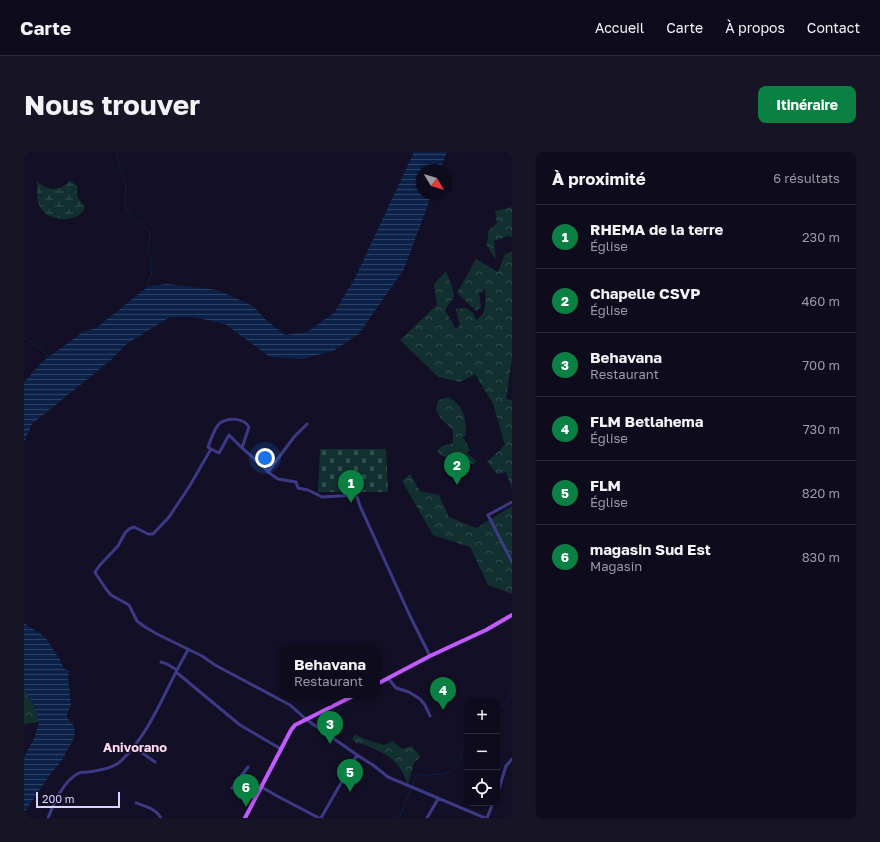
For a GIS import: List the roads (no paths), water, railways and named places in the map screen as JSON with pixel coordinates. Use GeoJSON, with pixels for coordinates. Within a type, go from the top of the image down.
{"type":"FeatureCollection","features":[{"type":"Feature","properties":{"kind":"main road"},"geometry":{"type":"LineString","coordinates":[[380,682],[430,656],[486,630],[512,615]]}},
{"type":"Feature","properties":{"kind":"main road"},"geometry":{"type":"LineString","coordinates":[[245,818],[295,725],[349,698]]}},
{"type":"Feature","properties":{"kind":"street"},"geometry":{"type":"LineString","coordinates":[[242,448],[249,427],[240,419],[230,420],[220,424],[208,447],[219,453],[229,435],[242,448],[263,466],[268,472],[278,479],[296,482],[298,488],[308,490],[322,497],[346,495],[355,495],[357,497],[410,616],[430,656]]}},
{"type":"Feature","properties":{"kind":"street"},"geometry":{"type":"LineString","coordinates":[[268,472],[294,437],[307,424]]}},
{"type":"Feature","properties":{"kind":"street"},"geometry":{"type":"LineString","coordinates":[[211,449],[189,487],[169,517],[154,534],[148,534],[134,527],[129,529],[118,546],[100,565],[96,574],[106,589],[115,597],[129,605],[137,620],[157,634],[202,656],[215,665],[290,705],[307,720],[388,777],[486,818],[492,806]]}},
{"type":"Feature","properties":{"kind":"street"},"geometry":{"type":"LineString","coordinates":[[512,502],[488,514],[512,562]]}},
{"type":"Feature","properties":{"kind":"street"},"geometry":{"type":"LineString","coordinates":[[48,818],[57,798],[67,782],[79,773],[109,768],[120,762],[134,747],[159,707],[188,650]]}},
{"type":"Feature","properties":{"kind":"street"},"geometry":{"type":"LineString","coordinates":[[161,662],[177,671],[240,725],[281,749]]}},
{"type":"Feature","properties":{"kind":"street"},"geometry":{"type":"LineString","coordinates":[[388,678],[396,688],[409,692],[420,699],[425,705],[430,716]]}},
{"type":"Feature","properties":{"kind":"street"},"geometry":{"type":"LineString","coordinates":[[134,747],[155,762]]}},
{"type":"Feature","properties":{"kind":"street"},"geometry":{"type":"LineString","coordinates":[[242,776],[320,818],[357,755]]}},
{"type":"Feature","properties":{"kind":"street"},"geometry":{"type":"LineString","coordinates":[[500,785],[506,766],[512,759]]}},
{"type":"Feature","properties":{"kind":"street"},"geometry":{"type":"LineString","coordinates":[[232,788],[248,767]]}},
{"type":"Feature","properties":{"kind":"street"},"geometry":{"type":"LineString","coordinates":[[427,818],[438,799]]}},
{"type":"Feature","properties":{"kind":"street"},"geometry":{"type":"LineString","coordinates":[[136,803],[152,809],[161,818]]}},
{"type":"Feature","properties":{"kind":"water"},"geometry":{"type":"Polygon","coordinates":[[[414,152],[447,152],[442,164],[416,164],[416,200],[430,200],[404,269],[359,334],[333,351],[302,359],[270,357],[225,324],[194,317],[170,317],[125,345],[111,360],[32,424],[24,442],[24,382],[42,362],[83,332],[96,328],[150,286],[167,284],[217,290],[253,306],[265,319],[285,335],[307,332],[334,313],[355,278],[414,152]]]}},
{"type":"Feature","properties":{"kind":"water"},"geometry":{"type":"Polygon","coordinates":[[[24,623],[45,637],[64,669],[70,671],[68,676],[71,705],[67,713],[67,718],[74,726],[75,736],[61,762],[49,776],[24,813],[24,757],[34,739],[39,722],[34,705],[24,689],[24,623]]]}},
{"type":"Feature","properties":{"kind":"waterway"},"geometry":{"type":"LineString","coordinates":[[116,152],[120,170],[126,182],[125,207],[133,218],[149,230],[150,237],[147,252],[151,259],[150,267],[152,276],[147,281],[148,287]]}},
{"type":"Feature","properties":{"kind":"waterway"},"geometry":{"type":"LineString","coordinates":[[24,337],[40,348],[49,358]]}},
{"type":"Feature","properties":{"kind":"waterway"},"geometry":{"type":"LineString","coordinates":[[500,705],[503,706],[507,702],[512,691]]}},
{"type":"Feature","properties":{"kind":"waterway"},"geometry":{"type":"LineString","coordinates":[[412,786],[417,774],[428,776],[447,773],[458,763],[464,747]]}},
{"type":"Feature","properties":{"kind":"waterway"},"geometry":{"type":"LineString","coordinates":[[398,818],[411,789]]}},
{"type":"Feature","properties":{"kind":"place","name":"Chapelle CSVP"},"geometry":{"type":"Point","coordinates":[457,485]}},
{"type":"Feature","properties":{"kind":"place","name":"RHEMA de la terre"},"geometry":{"type":"Point","coordinates":[351,503]}},
{"type":"Feature","properties":{"kind":"place","name":"FLM Betlahema"},"geometry":{"type":"Point","coordinates":[443,710]}},
{"type":"Feature","properties":{"kind":"place","name":"Behavana"},"geometry":{"type":"Point","coordinates":[330,744]}},
{"type":"Feature","properties":{"kind":"place","name":"FLM"},"geometry":{"type":"Point","coordinates":[350,792]}},
{"type":"Feature","properties":{"kind":"place","name":"magasin Sud Est"},"geometry":{"type":"Point","coordinates":[246,807]}},
{"type":"Feature","properties":{"kind":"district","name":"Anivorano"},"geometry":{"type":"Point","coordinates":[135,747]}}]}
